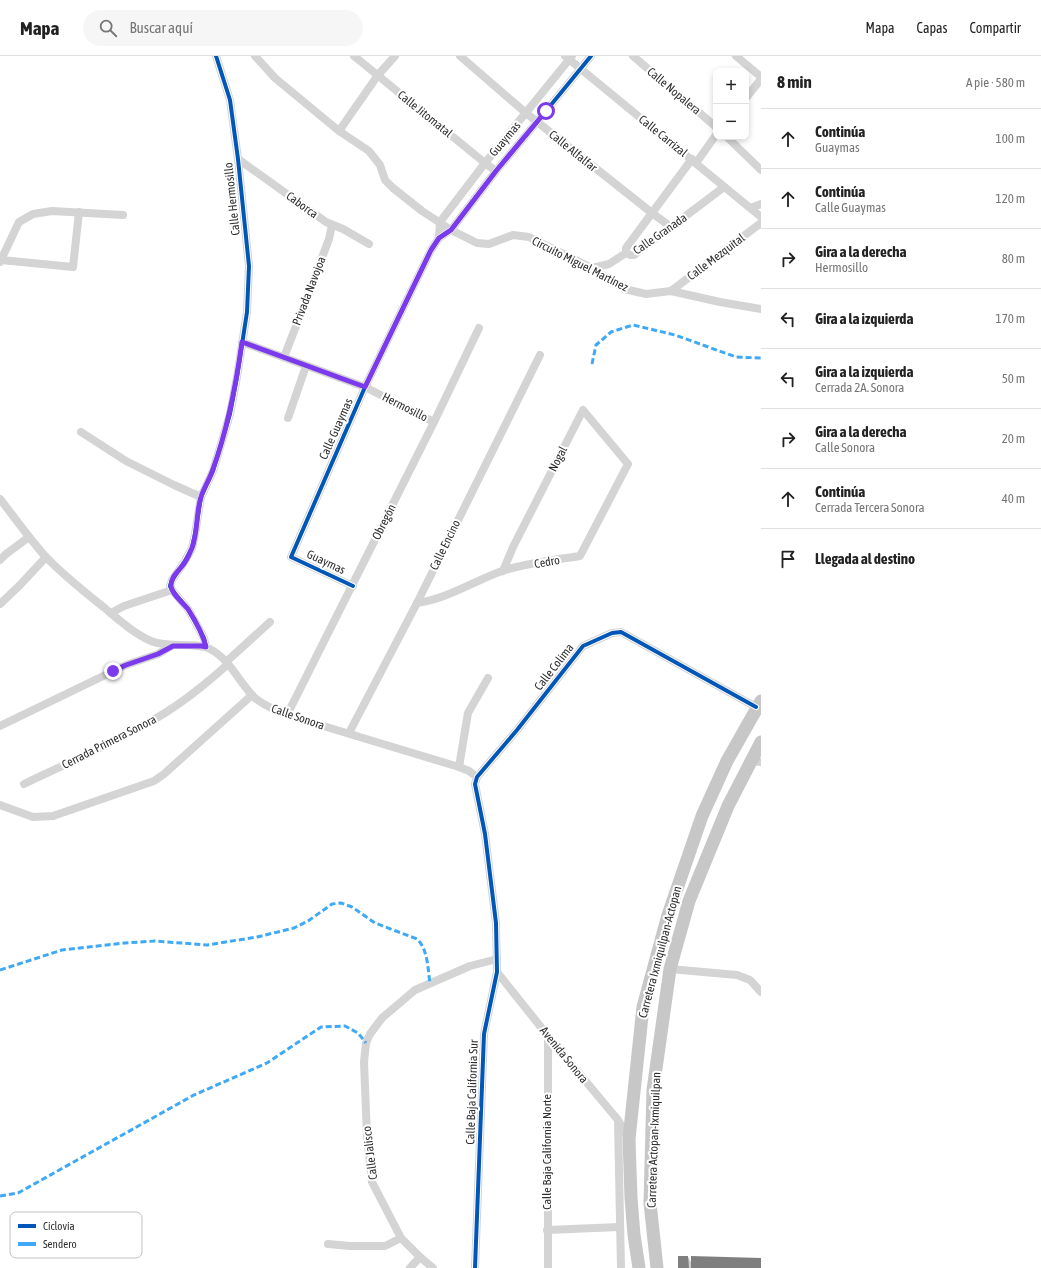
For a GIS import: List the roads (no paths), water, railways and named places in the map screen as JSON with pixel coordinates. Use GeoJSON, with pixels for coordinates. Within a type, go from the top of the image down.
{"type":"FeatureCollection","features":[{"type":"Feature","properties":{"kind":"main road","name":"Carretera Ixmiquilpan-Actopan"},"geometry":{"type":"LineString","coordinates":[[639,1268],[630,1198],[629,1139],[643,1007],[668,914],[702,816],[727,760],[759,704]]}},
{"type":"Feature","properties":{"kind":"main road","name":"Carretera Actopan-Ixmiquilpan"},"geometry":{"type":"LineString","coordinates":[[657,1268],[650,1203],[653,1090],[670,969],[689,900],[728,806],[756,761],[761,742]]}},
{"type":"Feature","properties":{"kind":"street","name":"Calle Hermosillo"},"geometry":{"type":"LineString","coordinates":[[171,588],[172,580],[186,561],[192,548],[196,534],[201,497],[213,470],[230,414],[238,377],[247,312],[248,266],[238,159],[230,100],[216,56]]}},
{"type":"Feature","properties":{"kind":"street","name":"Circuito Miguel Martínez"},"geometry":{"type":"LineString","coordinates":[[255,56],[276,78],[339,132],[369,151],[380,165],[385,180],[393,188],[422,211],[451,230],[478,243],[489,244],[512,235],[529,237],[592,268],[624,289],[646,294],[671,290],[720,302],[761,309]]}},
{"type":"Feature","properties":{"kind":"street","name":"Calle Jitomatal"},"geometry":{"type":"LineString","coordinates":[[354,56],[496,171]]}},
{"type":"Feature","properties":{"kind":"street"},"geometry":{"type":"LineString","coordinates":[[339,132],[378,76],[395,56]]}},
{"type":"Feature","properties":{"kind":"street","name":"Calle Alfalfar"},"geometry":{"type":"LineString","coordinates":[[460,56],[537,122],[652,214],[671,227]]}},
{"type":"Feature","properties":{"kind":"street","name":"Guaymas"},"geometry":{"type":"LineString","coordinates":[[451,230],[496,171],[590,56]]}},
{"type":"Feature","properties":{"kind":"street","name":"Calle Nopalera"},"geometry":{"type":"LineString","coordinates":[[632,56],[713,124]]}},
{"type":"Feature","properties":{"kind":"street"},"geometry":{"type":"LineString","coordinates":[[736,56],[761,78],[749,94]]}},
{"type":"Feature","properties":{"kind":"street","name":"Guaymas"},"geometry":{"type":"LineString","coordinates":[[440,222],[569,57]]}},
{"type":"Feature","properties":{"kind":"street","name":"Calle Carrizal"},"geometry":{"type":"LineString","coordinates":[[569,57],[580,69],[761,217]]}},
{"type":"Feature","properties":{"kind":"street"},"geometry":{"type":"LineString","coordinates":[[626,254],[626,248],[629,244],[713,139]]}},
{"type":"Feature","properties":{"kind":"street"},"geometry":{"type":"LineString","coordinates":[[730,140],[761,170]]}},
{"type":"Feature","properties":{"kind":"street","name":"Caborca"},"geometry":{"type":"LineString","coordinates":[[238,159],[326,222],[369,244]]}},
{"type":"Feature","properties":{"kind":"street","name":"Calle Granada"},"geometry":{"type":"LineString","coordinates":[[592,268],[609,264],[626,254],[634,255],[724,187]]}},
{"type":"Feature","properties":{"kind":"street"},"geometry":{"type":"LineString","coordinates":[[750,208],[761,204]]}},
{"type":"Feature","properties":{"kind":"street"},"geometry":{"type":"LineString","coordinates":[[79,212],[73,267],[0,261],[19,222],[34,214],[52,210],[123,215]]}},
{"type":"Feature","properties":{"kind":"street","name":"Calle Guaymas"},"geometry":{"type":"LineString","coordinates":[[439,238],[440,222]]}},
{"type":"Feature","properties":{"kind":"street","name":"Calle Mezquital"},"geometry":{"type":"LineString","coordinates":[[671,290],[761,223]]}},
{"type":"Feature","properties":{"kind":"street","name":"Privada Navojoa"},"geometry":{"type":"LineString","coordinates":[[284,357],[329,239],[332,225]]}},
{"type":"Feature","properties":{"kind":"street","name":"Calle Guaymas"},"geometry":{"type":"LineString","coordinates":[[291,557],[365,387],[431,250],[439,238],[451,230]]}},
{"type":"Feature","properties":{"kind":"street","name":"Obregón"},"geometry":{"type":"LineString","coordinates":[[287,715],[434,422],[479,328]]}},
{"type":"Feature","properties":{"kind":"street","name":"Hermosillo"},"geometry":{"type":"LineString","coordinates":[[242,342],[365,387],[434,422]]}},
{"type":"Feature","properties":{"kind":"street","name":"Calle Encino"},"geometry":{"type":"LineString","coordinates":[[349,733],[540,355]]}},
{"type":"Feature","properties":{"kind":"street"},"geometry":{"type":"LineString","coordinates":[[288,418],[306,366]]}},
{"type":"Feature","properties":{"kind":"street","name":"Nogal"},"geometry":{"type":"LineString","coordinates":[[503,571],[513,547],[583,410],[628,464]]}},
{"type":"Feature","properties":{"kind":"street"},"geometry":{"type":"LineString","coordinates":[[81,432],[126,461],[201,497]]}},
{"type":"Feature","properties":{"kind":"street","name":"Cedro"},"geometry":{"type":"LineString","coordinates":[[416,603],[431,601],[503,571],[537,563],[580,556],[628,464]]}},
{"type":"Feature","properties":{"kind":"street"},"geometry":{"type":"LineString","coordinates":[[0,499],[46,557],[81,589],[132,630],[160,644],[206,647],[204,638],[188,610],[171,588],[124,606],[111,613]]}},
{"type":"Feature","properties":{"kind":"street"},"geometry":{"type":"LineString","coordinates":[[0,560],[29,537]]}},
{"type":"Feature","properties":{"kind":"street"},"geometry":{"type":"LineString","coordinates":[[0,604],[20,586],[46,557]]}},
{"type":"Feature","properties":{"kind":"street","name":"Guaymas"},"geometry":{"type":"LineString","coordinates":[[291,557],[352,586]]}},
{"type":"Feature","properties":{"kind":"street","name":"Cerrada Primera Sonora"},"geometry":{"type":"LineString","coordinates":[[24,784],[124,736],[161,715],[195,692],[270,622]]}},
{"type":"Feature","properties":{"kind":"street","name":"Calle Colima"},"geometry":{"type":"LineString","coordinates":[[477,777],[517,730],[583,646],[612,633],[621,632],[759,704]]}},
{"type":"Feature","properties":{"kind":"street"},"geometry":{"type":"LineString","coordinates":[[0,726],[126,665],[158,654],[173,646]]}},
{"type":"Feature","properties":{"kind":"street","name":"Calle Sonora"},"geometry":{"type":"LineString","coordinates":[[206,647],[212,650],[227,663],[252,695],[265,705],[287,715],[459,767],[469,771],[477,777]]}},
{"type":"Feature","properties":{"kind":"street"},"geometry":{"type":"LineString","coordinates":[[459,767],[468,713],[488,678]]}},
{"type":"Feature","properties":{"kind":"street"},"geometry":{"type":"LineString","coordinates":[[0,805],[33,817],[53,816],[154,781],[164,774],[252,695]]}},
{"type":"Feature","properties":{"kind":"street","name":"Calle Baja California Sur"},"geometry":{"type":"LineString","coordinates":[[475,1268],[484,1034],[497,972],[496,922],[485,834],[475,784],[477,777]]}},
{"type":"Feature","properties":{"kind":"street","name":"Calle Jalisco"},"geometry":{"type":"LineString","coordinates":[[433,1268],[401,1238],[372,1182],[367,1136],[364,1062],[366,1043],[370,1034],[382,1018],[414,990],[470,966],[497,959]]}},
{"type":"Feature","properties":{"kind":"street"},"geometry":{"type":"LineString","coordinates":[[670,969],[738,975],[750,980],[761,992]]}},
{"type":"Feature","properties":{"kind":"street","name":"Avenida Sonora"},"geometry":{"type":"LineString","coordinates":[[497,972],[618,1120],[629,1139]]}},
{"type":"Feature","properties":{"kind":"street","name":"Calle Baja California Norte"},"geometry":{"type":"LineString","coordinates":[[548,1036],[548,1268]]}},
{"type":"Feature","properties":{"kind":"street"},"geometry":{"type":"LineString","coordinates":[[618,1120],[621,1268]]}},
{"type":"Feature","properties":{"kind":"street"},"geometry":{"type":"LineString","coordinates":[[547,1230],[619,1227]]}},
{"type":"Feature","properties":{"kind":"street"},"geometry":{"type":"LineString","coordinates":[[328,1244],[350,1246],[385,1246],[401,1238]]}},
{"type":"Feature","properties":{"kind":"street"},"geometry":{"type":"LineString","coordinates":[[410,1268],[420,1257]]}}]}
